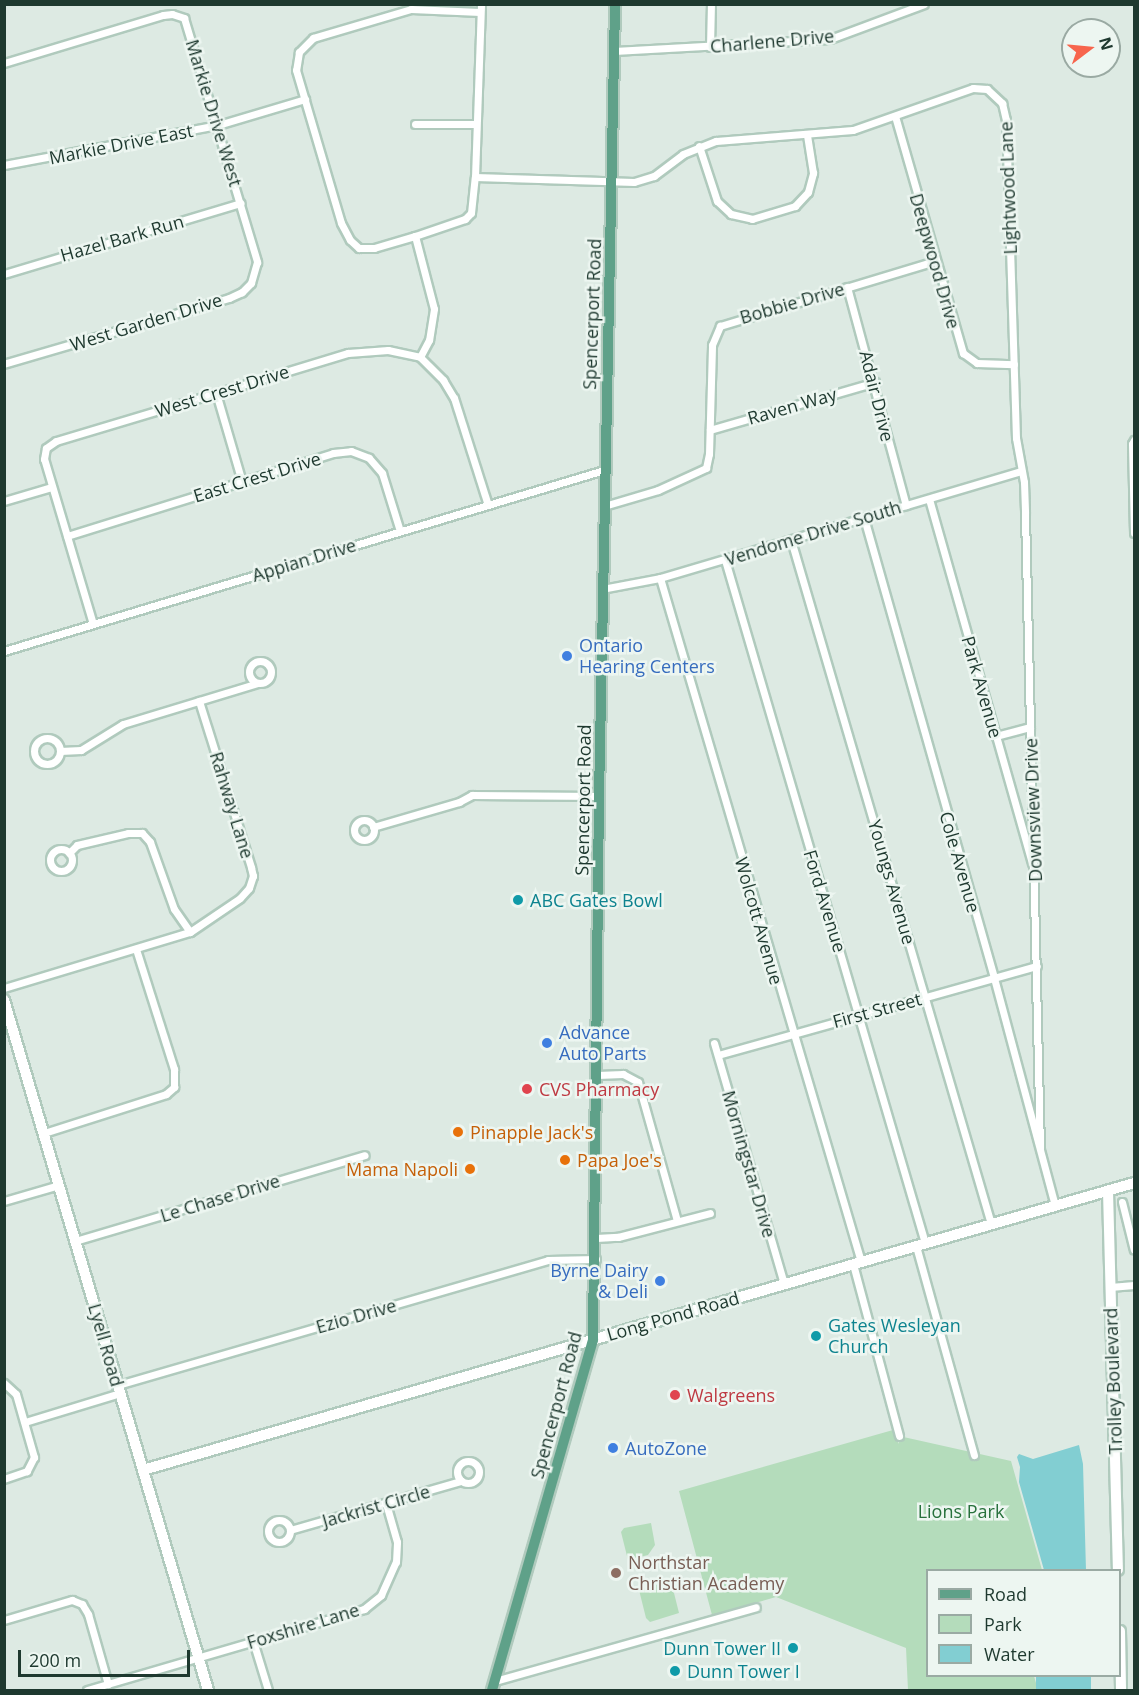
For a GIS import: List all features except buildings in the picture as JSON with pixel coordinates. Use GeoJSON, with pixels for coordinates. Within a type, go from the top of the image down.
{"type":"FeatureCollection","features":[{"type":"Feature","properties":{"kind":"main road","name":"Spencerport Road"},"geometry":{"type":"LineString","coordinates":[[493,1686],[593,1340],[596,1259],[602,589],[615,4]]}},
{"type":"Feature","properties":{"kind":"street"},"geometry":{"type":"LineString","coordinates":[[710,47],[711,4]]}},
{"type":"Feature","properties":{"kind":"street","name":"Charlene Drive"},"geometry":{"type":"LineString","coordinates":[[614,51],[830,39],[924,4]]}},
{"type":"Feature","properties":{"kind":"street"},"geometry":{"type":"LineString","coordinates":[[481,8],[476,177],[471,213],[465,219],[415,236],[374,248],[359,248],[350,240],[341,223],[305,99],[296,61],[304,45],[313,38],[411,9],[481,8]]}},
{"type":"Feature","properties":{"kind":"street","name":"Markie Drive West"},"geometry":{"type":"LineString","coordinates":[[4,63],[163,15],[178,15],[187,24],[254,249]]}},
{"type":"Feature","properties":{"kind":"street","name":"Lightwood Lane"},"geometry":{"type":"LineString","coordinates":[[476,177],[612,182],[645,180],[699,146],[716,141],[853,130],[973,88],[987,89],[1002,103],[1006,120],[1016,438],[1022,471]]}},
{"type":"Feature","properties":{"kind":"street","name":"Markie Drive East"},"geometry":{"type":"LineString","coordinates":[[4,165],[218,125],[305,99]]}},
{"type":"Feature","properties":{"kind":"street","name":"Deepwood Drive"},"geometry":{"type":"LineString","coordinates":[[895,116],[963,353],[977,363],[1014,364]]}},
{"type":"Feature","properties":{"kind":"street"},"geometry":{"type":"LineString","coordinates":[[415,124],[476,124]]}},
{"type":"Feature","properties":{"kind":"street"},"geometry":{"type":"LineString","coordinates":[[699,146],[717,201],[731,214],[752,219],[795,206],[808,192],[813,173],[807,134]]}},
{"type":"Feature","properties":{"kind":"street","name":"Hazel Bark Run"},"geometry":{"type":"LineString","coordinates":[[4,274],[241,203]]}},
{"type":"Feature","properties":{"kind":"street"},"geometry":{"type":"LineString","coordinates":[[415,236],[433,295],[434,309],[429,340],[420,357],[443,380],[454,398],[488,505]]}},
{"type":"Feature","properties":{"kind":"street","name":"West Garden Drive"},"geometry":{"type":"LineString","coordinates":[[4,364],[229,298],[242,292],[250,283],[256,271],[254,249]]}},
{"type":"Feature","properties":{"kind":"street","name":"Bobbie Drive"},"geometry":{"type":"LineString","coordinates":[[604,506],[658,490],[700,472],[708,461],[712,345],[720,326],[935,261]]}},
{"type":"Feature","properties":{"kind":"street","name":"Adair Drive"},"geometry":{"type":"LineString","coordinates":[[847,287],[906,505]]}},
{"type":"Feature","properties":{"kind":"street","name":"West Crest Drive"},"geometry":{"type":"LineString","coordinates":[[93,624],[52,487],[44,453],[50,444],[348,353],[388,350],[420,357]]}},
{"type":"Feature","properties":{"kind":"street","name":"Raven Way"},"geometry":{"type":"LineString","coordinates":[[710,430],[874,382]]}},
{"type":"Feature","properties":{"kind":"street"},"geometry":{"type":"LineString","coordinates":[[216,393],[242,482]]}},
{"type":"Feature","properties":{"kind":"street"},"geometry":{"type":"LineString","coordinates":[[1134,440],[1132,444],[1134,533]]}},
{"type":"Feature","properties":{"kind":"street","name":"East Crest Drive"},"geometry":{"type":"LineString","coordinates":[[67,536],[333,453],[359,453],[369,458],[382,473],[400,531]]}},
{"type":"Feature","properties":{"kind":"street","name":"Appian Drive"},"geometry":{"type":"LineString","coordinates":[[4,651],[604,470]]}},
{"type":"Feature","properties":{"kind":"street","name":"Vendome Drive South"},"geometry":{"type":"LineString","coordinates":[[602,589],[660,578],[725,560],[1022,471]]}},
{"type":"Feature","properties":{"kind":"street","name":"Downsview Drive"},"geometry":{"type":"LineString","coordinates":[[1022,471],[1035,876],[1040,1148]]}},
{"type":"Feature","properties":{"kind":"street"},"geometry":{"type":"LineString","coordinates":[[4,501],[52,487]]}},
{"type":"Feature","properties":{"kind":"street","name":"Park Avenue"},"geometry":{"type":"LineString","coordinates":[[929,499],[1035,876]]}},
{"type":"Feature","properties":{"kind":"street","name":"Cole Avenue"},"geometry":{"type":"LineString","coordinates":[[864,518],[994,978],[1055,1206]]}},
{"type":"Feature","properties":{"kind":"street","name":"Youngs Avenue"},"geometry":{"type":"LineString","coordinates":[[792,540],[991,1224]]}},
{"type":"Feature","properties":{"kind":"street","name":"Ford Avenue"},"geometry":{"type":"LineString","coordinates":[[725,560],[860,1015],[974,1455]]}},
{"type":"Feature","properties":{"kind":"street","name":"Wolcott Avenue"},"geometry":{"type":"LineString","coordinates":[[660,578],[857,1263],[899,1437]]}},
{"type":"Feature","properties":{"kind":"street"},"geometry":{"type":"LineString","coordinates":[[60,751],[81,750],[123,724],[258,682]]}},
{"type":"Feature","properties":{"kind":"street","name":"Rahway Lane"},"geometry":{"type":"LineString","coordinates":[[4,988],[190,932],[246,893],[253,876],[200,701]]}},
{"type":"Feature","properties":{"kind":"street"},"geometry":{"type":"LineString","coordinates":[[996,736],[1030,727]]}},
{"type":"Feature","properties":{"kind":"street"},"geometry":{"type":"LineString","coordinates":[[373,827],[459,802],[471,795],[599,796]]}},
{"type":"Feature","properties":{"kind":"street"},"geometry":{"type":"LineString","coordinates":[[69,853],[77,845],[128,833],[141,833],[150,842],[174,909],[190,932]]}},
{"type":"Feature","properties":{"kind":"street"},"geometry":{"type":"LineString","coordinates":[[44,1133],[166,1094],[174,1087],[174,1069],[136,949]]}},
{"type":"Feature","properties":{"kind":"street","name":"First Street"},"geometry":{"type":"LineString","coordinates":[[718,1055],[1037,966]]}},
{"type":"Feature","properties":{"kind":"street","name":"Lyell Road"},"geometry":{"type":"LineString","coordinates":[[6,1008],[208,1690]]}},
{"type":"Feature","properties":{"kind":"street","name":"Morningstar Drive"},"geometry":{"type":"LineString","coordinates":[[714,1043],[784,1284]]}},
{"type":"Feature","properties":{"kind":"street"},"geometry":{"type":"LineString","coordinates":[[597,1075],[623,1074],[639,1082],[677,1221]]}},
{"type":"Feature","properties":{"kind":"street","name":"Le Chase Drive"},"geometry":{"type":"LineString","coordinates":[[75,1241],[365,1155]]}},
{"type":"Feature","properties":{"kind":"street","name":"Long Pond Road"},"geometry":{"type":"LineString","coordinates":[[143,1470],[1134,1183]]}},
{"type":"Feature","properties":{"kind":"street"},"geometry":{"type":"LineString","coordinates":[[4,1201],[59,1185]]}},
{"type":"Feature","properties":{"kind":"street","name":"Trolley Boulevard"},"geometry":{"type":"LineString","coordinates":[[1108,1191],[1118,1569]]}},
{"type":"Feature","properties":{"kind":"street"},"geometry":{"type":"LineString","coordinates":[[1122,1202],[1134,1250]]}},
{"type":"Feature","properties":{"kind":"street"},"geometry":{"type":"LineString","coordinates":[[596,1239],[618,1237],[710,1213]]}},
{"type":"Feature","properties":{"kind":"street","name":"Ezio Drive"},"geometry":{"type":"LineString","coordinates":[[24,1422],[119,1389],[548,1260],[596,1259]]}},
{"type":"Feature","properties":{"kind":"street"},"geometry":{"type":"LineString","coordinates":[[1110,1287],[1134,1285]]}},
{"type":"Feature","properties":{"kind":"street"},"geometry":{"type":"LineString","coordinates":[[4,1383],[16,1394],[33,1450],[33,1462],[27,1471],[4,1479]]}},
{"type":"Feature","properties":{"kind":"street","name":"Jackrist Circle"},"geometry":{"type":"LineString","coordinates":[[290,1530],[461,1481]]}},
{"type":"Feature","properties":{"kind":"street","name":"Foxshire Lane"},"geometry":{"type":"LineString","coordinates":[[87,1690],[198,1656],[354,1613],[373,1603],[381,1595],[392,1573],[398,1553],[386,1504]]}},
{"type":"Feature","properties":{"kind":"street"},"geometry":{"type":"LineString","coordinates":[[4,1620],[72,1600],[82,1604],[88,1614],[108,1684]]}},
{"type":"Feature","properties":{"kind":"street"},"geometry":{"type":"LineString","coordinates":[[493,1686],[756,1607]]}},
{"type":"Feature","properties":{"kind":"street"},"geometry":{"type":"LineString","coordinates":[[254,1641],[268,1690]]}},
{"type":"Feature","properties":{"kind":"green space","name":"Lions Park"},"geometry":{"type":"Polygon","coordinates":[[[893,1430],[899,1444],[899,1436],[1011,1461],[1042,1569],[926,1569],[926,1677],[1034,1677],[1038,1690],[908,1690],[906,1648],[776,1597],[712,1615],[679,1491],[893,1430]]]}},
{"type":"Feature","properties":{"kind":"green space"},"geometry":{"type":"Polygon","coordinates":[[[651,1523],[655,1545],[648,1555],[628,1560],[621,1532],[624,1528],[651,1523]]]}},
{"type":"Feature","properties":{"kind":"green space"},"geometry":{"type":"Polygon","coordinates":[[[663,1583],[674,1593],[679,1613],[650,1622],[646,1618],[639,1590],[663,1583]]]}},
{"type":"Feature","properties":{"kind":"water"},"geometry":{"type":"Polygon","coordinates":[[[1079,1445],[1083,1464],[1086,1569],[1044,1569],[1019,1482],[1020,1467],[1017,1457],[1019,1454],[1033,1459],[1079,1445]]]}},
{"type":"Feature","properties":{"kind":"water"},"geometry":{"type":"Polygon","coordinates":[[[1036,1677],[1091,1677],[1091,1690],[1036,1690],[1036,1677]]]}},
{"type":"Feature","properties":{"kind":"place","name":"Ontario Hearing Centers"},"geometry":{"type":"Point","coordinates":[567,656]}},
{"type":"Feature","properties":{"kind":"place","name":"ABC Gates Bowl"},"geometry":{"type":"Point","coordinates":[518,900]}},
{"type":"Feature","properties":{"kind":"place","name":"Advance Auto Parts"},"geometry":{"type":"Point","coordinates":[547,1043]}},
{"type":"Feature","properties":{"kind":"place","name":"CVS Pharmacy"},"geometry":{"type":"Point","coordinates":[527,1089]}},
{"type":"Feature","properties":{"kind":"place","name":"Pinapple Jack's"},"geometry":{"type":"Point","coordinates":[458,1132]}},
{"type":"Feature","properties":{"kind":"place","name":"Papa Joe's"},"geometry":{"type":"Point","coordinates":[565,1160]}},
{"type":"Feature","properties":{"kind":"place","name":"Mama Napoli"},"geometry":{"type":"Point","coordinates":[470,1169]}},
{"type":"Feature","properties":{"kind":"place","name":"Byrne Dairy & Deli"},"geometry":{"type":"Point","coordinates":[660,1281]}},
{"type":"Feature","properties":{"kind":"place","name":"Gates Wesleyan Church"},"geometry":{"type":"Point","coordinates":[816,1336]}},
{"type":"Feature","properties":{"kind":"place","name":"Walgreens"},"geometry":{"type":"Point","coordinates":[675,1395]}},
{"type":"Feature","properties":{"kind":"place","name":"AutoZone"},"geometry":{"type":"Point","coordinates":[613,1448]}},
{"type":"Feature","properties":{"kind":"place","name":"Northstar Christian Academy"},"geometry":{"type":"Point","coordinates":[616,1573]}},
{"type":"Feature","properties":{"kind":"place","name":"Dunn Tower II"},"geometry":{"type":"Point","coordinates":[793,1648]}},
{"type":"Feature","properties":{"kind":"place","name":"Dunn Tower I"},"geometry":{"type":"Point","coordinates":[675,1671]}}]}
